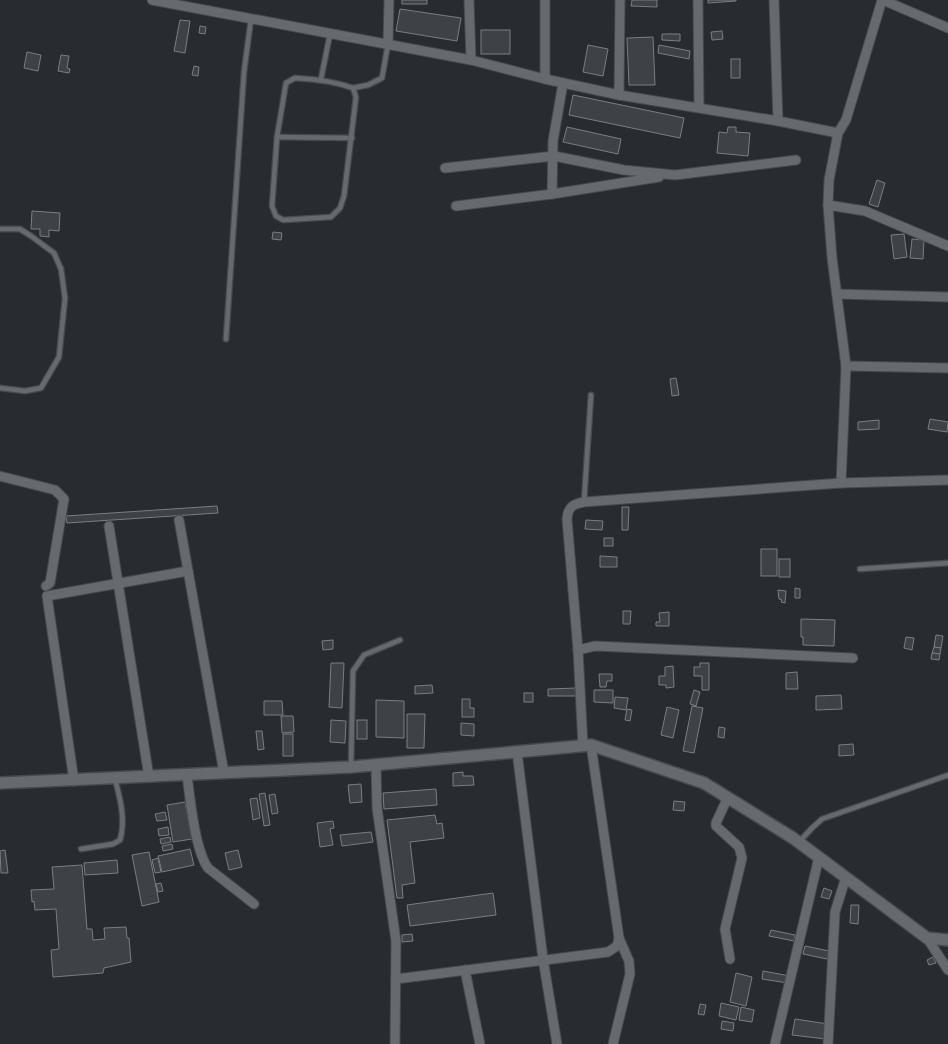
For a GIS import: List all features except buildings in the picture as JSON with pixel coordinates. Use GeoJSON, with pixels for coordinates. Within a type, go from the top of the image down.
{"type":"FeatureCollection","features":[{"type":"Feature","properties":{"kind":"street"},"geometry":{"type":"LineString","coordinates":[[152,0],[471,60],[619,95],[778,121],[838,133]]}},
{"type":"Feature","properties":{"kind":"street"},"geometry":{"type":"LineString","coordinates":[[388,44],[389,0]]}},
{"type":"Feature","properties":{"kind":"street"},"geometry":{"type":"LineString","coordinates":[[469,0],[471,60]]}},
{"type":"Feature","properties":{"kind":"street"},"geometry":{"type":"LineString","coordinates":[[545,79],[546,0]]}},
{"type":"Feature","properties":{"kind":"street"},"geometry":{"type":"LineString","coordinates":[[619,95],[620,0]]}},
{"type":"Feature","properties":{"kind":"street"},"geometry":{"type":"LineString","coordinates":[[698,0],[699,108]]}},
{"type":"Feature","properties":{"kind":"street"},"geometry":{"type":"LineString","coordinates":[[774,0],[778,121]]}},
{"type":"Feature","properties":{"kind":"street"},"geometry":{"type":"LineString","coordinates":[[841,483],[846,366],[836,294],[828,205],[829,180],[838,133],[846,120],[882,0],[948,28]]}},
{"type":"Feature","properties":{"kind":"street"},"geometry":{"type":"LineString","coordinates":[[552,194],[553,141],[563,83]]}},
{"type":"Feature","properties":{"kind":"street"},"geometry":{"type":"LineString","coordinates":[[445,168],[554,156],[624,170],[675,175]]}},
{"type":"Feature","properties":{"kind":"street"},"geometry":{"type":"LineString","coordinates":[[456,206],[796,160]]}},
{"type":"Feature","properties":{"kind":"street"},"geometry":{"type":"LineString","coordinates":[[828,205],[865,212],[948,246]]}},
{"type":"Feature","properties":{"kind":"street"},"geometry":{"type":"LineString","coordinates":[[836,294],[948,297]]}},
{"type":"Feature","properties":{"kind":"street"},"geometry":{"type":"LineString","coordinates":[[846,366],[948,368]]}},
{"type":"Feature","properties":{"kind":"street"},"geometry":{"type":"LineString","coordinates":[[0,476],[55,490],[64,499],[50,583],[46,586]]}},
{"type":"Feature","properties":{"kind":"street"},"geometry":{"type":"LineString","coordinates":[[614,1044],[630,974],[629,960],[619,938],[587,746],[567,519],[570,507],[584,502],[841,483],[948,480]]}},
{"type":"Feature","properties":{"kind":"street"},"geometry":{"type":"LineString","coordinates":[[179,520],[224,773]]}},
{"type":"Feature","properties":{"kind":"street"},"geometry":{"type":"LineString","coordinates":[[109,526],[149,777]]}},
{"type":"Feature","properties":{"kind":"street"},"geometry":{"type":"LineString","coordinates":[[74,781],[47,596],[188,571]]}},
{"type":"Feature","properties":{"kind":"street"},"geometry":{"type":"LineString","coordinates":[[578,650],[595,646],[853,658]]}},
{"type":"Feature","properties":{"kind":"street"},"geometry":{"type":"LineString","coordinates":[[0,783],[376,766],[587,746],[704,783],[728,797],[799,842],[927,938],[948,970]]}},
{"type":"Feature","properties":{"kind":"street"},"geometry":{"type":"LineString","coordinates":[[517,752],[543,959],[557,1044]]}},
{"type":"Feature","properties":{"kind":"street"},"geometry":{"type":"LineString","coordinates":[[376,766],[377,808],[396,941],[395,1044]]}},
{"type":"Feature","properties":{"kind":"street"},"geometry":{"type":"LineString","coordinates":[[187,775],[203,861],[208,868],[254,904]]}},
{"type":"Feature","properties":{"kind":"street"},"geometry":{"type":"LineString","coordinates":[[728,797],[716,826],[739,847],[742,858],[725,929],[730,959]]}},
{"type":"Feature","properties":{"kind":"street"},"geometry":{"type":"LineString","coordinates":[[775,1044],[819,857]]}},
{"type":"Feature","properties":{"kind":"street"},"geometry":{"type":"LineString","coordinates":[[828,1044],[835,912],[846,878]]}},
{"type":"Feature","properties":{"kind":"street"},"geometry":{"type":"LineString","coordinates":[[396,979],[608,952],[617,946],[619,938]]}},
{"type":"Feature","properties":{"kind":"street"},"geometry":{"type":"LineString","coordinates":[[927,938],[948,940]]}},
{"type":"Feature","properties":{"kind":"street"},"geometry":{"type":"LineString","coordinates":[[465,970],[480,1044]]}},
{"type":"Feature","properties":{"kind":"lane"},"geometry":{"type":"LineString","coordinates":[[226,339],[244,72],[251,20]]}},
{"type":"Feature","properties":{"kind":"lane"},"geometry":{"type":"LineString","coordinates":[[321,79],[330,34]]}},
{"type":"Feature","properties":{"kind":"lane"},"geometry":{"type":"LineString","coordinates":[[353,88],[356,97],[352,138],[344,196],[340,208],[330,217],[283,220],[276,216],[272,206],[277,137],[286,83],[295,78],[321,79],[353,88],[368,85],[382,78],[388,44]]}},
{"type":"Feature","properties":{"kind":"lane"},"geometry":{"type":"LineString","coordinates":[[277,137],[352,138]]}},
{"type":"Feature","properties":{"kind":"lane"},"geometry":{"type":"LineString","coordinates":[[0,229],[20,229],[44,244],[54,253],[61,270],[65,298],[59,356],[41,388],[25,391],[0,388]]}},
{"type":"Feature","properties":{"kind":"lane"},"geometry":{"type":"LineString","coordinates":[[584,502],[590,395]]}},
{"type":"Feature","properties":{"kind":"lane"},"geometry":{"type":"LineString","coordinates":[[860,569],[948,563]]}},
{"type":"Feature","properties":{"kind":"lane"},"geometry":{"type":"LineString","coordinates":[[351,767],[353,671],[364,655],[400,640]]}},
{"type":"Feature","properties":{"kind":"lane"},"geometry":{"type":"LineString","coordinates":[[799,842],[822,819],[948,775]]}},
{"type":"Feature","properties":{"kind":"lane"},"geometry":{"type":"LineString","coordinates":[[81,849],[113,844],[120,840],[122,832],[122,806],[115,779]]}}]}
